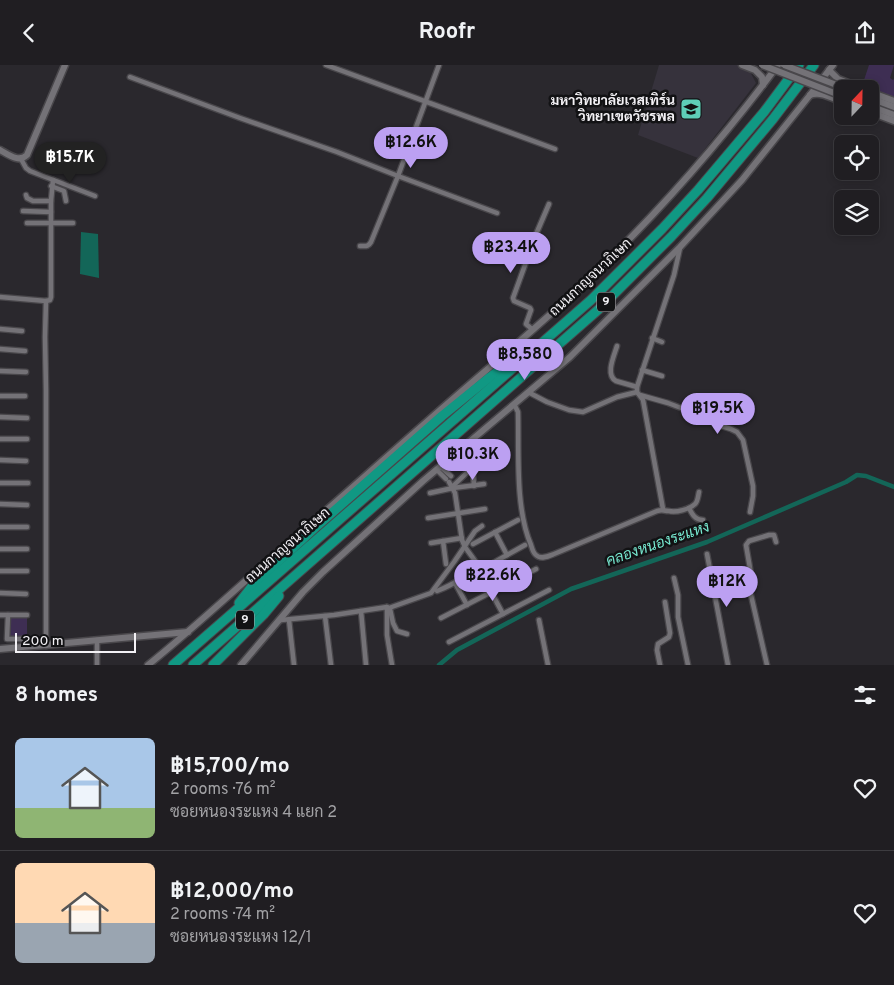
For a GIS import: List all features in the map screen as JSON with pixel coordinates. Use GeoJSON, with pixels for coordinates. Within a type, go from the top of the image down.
{"type":"FeatureCollection","features":[{"type":"Feature","properties":{"kind":"highway","name":"ถนนกาญจนาภิเษก"},"geometry":{"type":"LineString","coordinates":[[173,665],[591,300],[698,190],[764,112],[799,65]]}},
{"type":"Feature","properties":{"kind":"highway","name":"ถนนกาญจนาภิเษก"},"geometry":{"type":"LineString","coordinates":[[193,665],[599,309],[707,198],[773,119],[814,65]]}},
{"type":"Feature","properties":{"kind":"highway"},"geometry":{"type":"LineString","coordinates":[[235,612],[253,585],[280,559],[442,416],[483,382],[549,337]]}},
{"type":"Feature","properties":{"kind":"highway"},"geometry":{"type":"LineString","coordinates":[[360,489],[397,469]]}},
{"type":"Feature","properties":{"kind":"highway"},"geometry":{"type":"LineString","coordinates":[[213,665],[264,614],[296,575]]}},
{"type":"Feature","properties":{"kind":"main road"},"geometry":{"type":"LineString","coordinates":[[0,150],[16,158],[24,159],[30,151],[65,65]]}},
{"type":"Feature","properties":{"kind":"main road"},"geometry":{"type":"LineString","coordinates":[[742,65],[758,73],[762,77],[763,85]]}},
{"type":"Feature","properties":{"kind":"main road"},"geometry":{"type":"LineString","coordinates":[[762,65],[834,96]]}},
{"type":"Feature","properties":{"kind":"main road"},"geometry":{"type":"LineString","coordinates":[[148,665],[365,477],[479,375],[533,331],[594,275],[697,166],[778,65]]}},
{"type":"Feature","properties":{"kind":"main road"},"geometry":{"type":"LineString","coordinates":[[784,65],[834,81]]}},
{"type":"Feature","properties":{"kind":"main road"},"geometry":{"type":"LineString","coordinates":[[241,665],[323,572],[439,468],[570,357],[680,247],[742,180],[831,67],[839,80]]}},
{"type":"Feature","properties":{"kind":"main road"},"geometry":{"type":"LineString","coordinates":[[810,95],[816,93],[834,97]]}},
{"type":"Feature","properties":{"kind":"main road"},"geometry":{"type":"LineString","coordinates":[[879,95],[894,101]]}},
{"type":"Feature","properties":{"kind":"main road"},"geometry":{"type":"LineString","coordinates":[[879,101],[894,107]]}},
{"type":"Feature","properties":{"kind":"main road"},"geometry":{"type":"LineString","coordinates":[[879,109],[894,115]]}},
{"type":"Feature","properties":{"kind":"main road"},"geometry":{"type":"LineString","coordinates":[[879,115],[894,121]]}},
{"type":"Feature","properties":{"kind":"main road"},"geometry":{"type":"LineString","coordinates":[[0,649],[188,632]]}},
{"type":"Feature","properties":{"kind":"street"},"geometry":{"type":"LineString","coordinates":[[326,65],[555,149]]}},
{"type":"Feature","properties":{"kind":"street"},"geometry":{"type":"LineString","coordinates":[[360,246],[369,245],[371,242],[398,176],[439,65]]}},
{"type":"Feature","properties":{"kind":"street"},"geometry":{"type":"LineString","coordinates":[[130,77],[337,152],[497,213]]}},
{"type":"Feature","properties":{"kind":"street"},"geometry":{"type":"LineString","coordinates":[[21,159],[30,171],[95,196]]}},
{"type":"Feature","properties":{"kind":"street"},"geometry":{"type":"LineString","coordinates":[[0,297],[50,300],[51,187],[53,180]]}},
{"type":"Feature","properties":{"kind":"street"},"geometry":{"type":"LineString","coordinates":[[51,187],[64,191],[66,201]]}},
{"type":"Feature","properties":{"kind":"street"},"geometry":{"type":"LineString","coordinates":[[26,195],[27,198],[33,201],[51,201]]}},
{"type":"Feature","properties":{"kind":"street"},"geometry":{"type":"LineString","coordinates":[[533,331],[526,324],[530,308],[512,299],[549,204]]}},
{"type":"Feature","properties":{"kind":"street"},"geometry":{"type":"LineString","coordinates":[[22,211],[51,212]]}},
{"type":"Feature","properties":{"kind":"street"},"geometry":{"type":"LineString","coordinates":[[27,223],[73,223]]}},
{"type":"Feature","properties":{"kind":"street"},"geometry":{"type":"LineString","coordinates":[[663,509],[642,400],[638,391],[642,370],[671,283],[680,247]]}},
{"type":"Feature","properties":{"kind":"street"},"geometry":{"type":"LineString","coordinates":[[46,301],[46,646]]}},
{"type":"Feature","properties":{"kind":"street"},"geometry":{"type":"LineString","coordinates":[[0,329],[22,331]]}},
{"type":"Feature","properties":{"kind":"street"},"geometry":{"type":"LineString","coordinates":[[652,338],[662,342]]}},
{"type":"Feature","properties":{"kind":"street"},"geometry":{"type":"LineString","coordinates":[[617,346],[610,372],[613,380],[702,416],[741,435],[753,486],[750,512]]}},
{"type":"Feature","properties":{"kind":"street"},"geometry":{"type":"LineString","coordinates":[[0,349],[25,351]]}},
{"type":"Feature","properties":{"kind":"street"},"geometry":{"type":"LineString","coordinates":[[642,370],[662,376]]}},
{"type":"Feature","properties":{"kind":"street"},"geometry":{"type":"LineString","coordinates":[[0,371],[26,372]]}},
{"type":"Feature","properties":{"kind":"street"},"geometry":{"type":"LineString","coordinates":[[528,392],[561,407],[583,412],[616,397],[638,391]]}},
{"type":"Feature","properties":{"kind":"street"},"geometry":{"type":"LineString","coordinates":[[0,396],[25,396]]}},
{"type":"Feature","properties":{"kind":"street"},"geometry":{"type":"LineString","coordinates":[[514,404],[518,412],[520,497],[528,540],[535,555],[538,557],[547,557],[663,509],[670,512],[694,505],[700,492]]}},
{"type":"Feature","properties":{"kind":"street"},"geometry":{"type":"LineString","coordinates":[[0,417],[27,418]]}},
{"type":"Feature","properties":{"kind":"street"},"geometry":{"type":"LineString","coordinates":[[0,439],[26,439]]}},
{"type":"Feature","properties":{"kind":"street"},"geometry":{"type":"LineString","coordinates":[[0,460],[26,461]]}},
{"type":"Feature","properties":{"kind":"street"},"geometry":{"type":"LineString","coordinates":[[455,488],[480,461]]}},
{"type":"Feature","properties":{"kind":"street"},"geometry":{"type":"LineString","coordinates":[[439,468],[450,479],[455,488],[465,547],[477,563],[484,568]]}},
{"type":"Feature","properties":{"kind":"street"},"geometry":{"type":"LineString","coordinates":[[473,473],[474,486]]}},
{"type":"Feature","properties":{"kind":"street"},"geometry":{"type":"LineString","coordinates":[[0,483],[28,483]]}},
{"type":"Feature","properties":{"kind":"street"},"geometry":{"type":"LineString","coordinates":[[430,493],[484,485]]}},
{"type":"Feature","properties":{"kind":"street"},"geometry":{"type":"LineString","coordinates":[[0,505],[27,505]]}},
{"type":"Feature","properties":{"kind":"street"},"geometry":{"type":"LineString","coordinates":[[689,507],[695,517],[703,520]]}},
{"type":"Feature","properties":{"kind":"street"},"geometry":{"type":"LineString","coordinates":[[428,518],[486,509]]}},
{"type":"Feature","properties":{"kind":"street"},"geometry":{"type":"LineString","coordinates":[[473,544],[518,520]]}},
{"type":"Feature","properties":{"kind":"street"},"geometry":{"type":"LineString","coordinates":[[280,620],[388,608],[431,593],[475,531],[482,526]]}},
{"type":"Feature","properties":{"kind":"street"},"geometry":{"type":"LineString","coordinates":[[0,527],[27,527]]}},
{"type":"Feature","properties":{"kind":"street"},"geometry":{"type":"LineString","coordinates":[[495,532],[507,555]]}},
{"type":"Feature","properties":{"kind":"street"},"geometry":{"type":"LineString","coordinates":[[766,665],[748,582],[751,574],[746,545],[749,541],[769,535],[774,535],[776,542]]}},
{"type":"Feature","properties":{"kind":"street"},"geometry":{"type":"LineString","coordinates":[[431,543],[462,538]]}},
{"type":"Feature","properties":{"kind":"street"},"geometry":{"type":"LineString","coordinates":[[443,541],[446,564]]}},
{"type":"Feature","properties":{"kind":"street"},"geometry":{"type":"LineString","coordinates":[[503,614],[482,575],[484,568],[525,545]]}},
{"type":"Feature","properties":{"kind":"street"},"geometry":{"type":"LineString","coordinates":[[0,549],[27,549]]}},
{"type":"Feature","properties":{"kind":"street"},"geometry":{"type":"LineString","coordinates":[[707,554],[728,665]]}},
{"type":"Feature","properties":{"kind":"street"},"geometry":{"type":"LineString","coordinates":[[477,563],[474,572],[482,575]]}},
{"type":"Feature","properties":{"kind":"street"},"geometry":{"type":"LineString","coordinates":[[437,591],[455,583],[477,563]]}},
{"type":"Feature","properties":{"kind":"street"},"geometry":{"type":"LineString","coordinates":[[441,618],[536,569]]}},
{"type":"Feature","properties":{"kind":"street"},"geometry":{"type":"LineString","coordinates":[[0,571],[27,571]]}},
{"type":"Feature","properties":{"kind":"street"},"geometry":{"type":"LineString","coordinates":[[674,578],[678,595],[678,617],[688,665]]}},
{"type":"Feature","properties":{"kind":"street"},"geometry":{"type":"LineString","coordinates":[[455,583],[466,605]]}},
{"type":"Feature","properties":{"kind":"street"},"geometry":{"type":"LineString","coordinates":[[449,642],[549,589]]}},
{"type":"Feature","properties":{"kind":"street"},"geometry":{"type":"LineString","coordinates":[[0,593],[26,594]]}},
{"type":"Feature","properties":{"kind":"street"},"geometry":{"type":"LineString","coordinates":[[660,665],[657,650],[658,644],[669,637],[666,602]]}},
{"type":"Feature","properties":{"kind":"street"},"geometry":{"type":"LineString","coordinates":[[388,608],[391,612],[396,631],[407,635]]}},
{"type":"Feature","properties":{"kind":"street"},"geometry":{"type":"LineString","coordinates":[[388,608],[386,635],[392,665]]}},
{"type":"Feature","properties":{"kind":"street"},"geometry":{"type":"LineString","coordinates":[[361,611],[366,665]]}},
{"type":"Feature","properties":{"kind":"street"},"geometry":{"type":"LineString","coordinates":[[0,615],[27,615]]}},
{"type":"Feature","properties":{"kind":"street"},"geometry":{"type":"LineString","coordinates":[[8,615],[7,639],[26,639]]}},
{"type":"Feature","properties":{"kind":"street"},"geometry":{"type":"LineString","coordinates":[[325,616],[331,665]]}},
{"type":"Feature","properties":{"kind":"street"},"geometry":{"type":"LineString","coordinates":[[668,619],[678,617]]}},
{"type":"Feature","properties":{"kind":"street"},"geometry":{"type":"LineString","coordinates":[[539,619],[548,665]]}},
{"type":"Feature","properties":{"kind":"street"},"geometry":{"type":"LineString","coordinates":[[289,620],[294,665]]}},
{"type":"Feature","properties":{"kind":"street"},"geometry":{"type":"LineString","coordinates":[[97,640],[97,665]]}},
{"type":"Feature","properties":{"kind":"shaded area","name":"มหาวิทยาลัยเวสเทิร์น วิทยาเขตวัชรพล"},"geometry":{"type":"Polygon","coordinates":[[[659,65],[738,65],[748,68],[756,83],[698,158],[638,135],[659,65]]]}},
{"type":"Feature","properties":{"kind":"shaded area"},"geometry":{"type":"Polygon","coordinates":[[[869,65],[894,65],[890,78],[894,79],[894,98],[879,92],[879,80],[864,80],[869,65]]]}},
{"type":"Feature","properties":{"kind":"shaded area"},"geometry":{"type":"Polygon","coordinates":[[[81,232],[98,234],[99,278],[80,274],[81,232]]]}},
{"type":"Feature","properties":{"kind":"shaded area"},"geometry":{"type":"Polygon","coordinates":[[[10,618],[27,618],[27,636],[10,636],[10,618]]]}},
{"type":"Feature","properties":{"kind":"waterway","name":"คลองหนองระแหง"},"geometry":{"type":"LineString","coordinates":[[439,665],[457,650],[571,589],[707,542],[846,482],[857,475],[866,476],[894,487]]}},
{"type":"Feature","properties":{"kind":"place","name":"มหาวิทยาลัยเวสเทิร์น วิทยาเขตวัชรพล"},"geometry":{"type":"Point","coordinates":[691,109]}}]}
